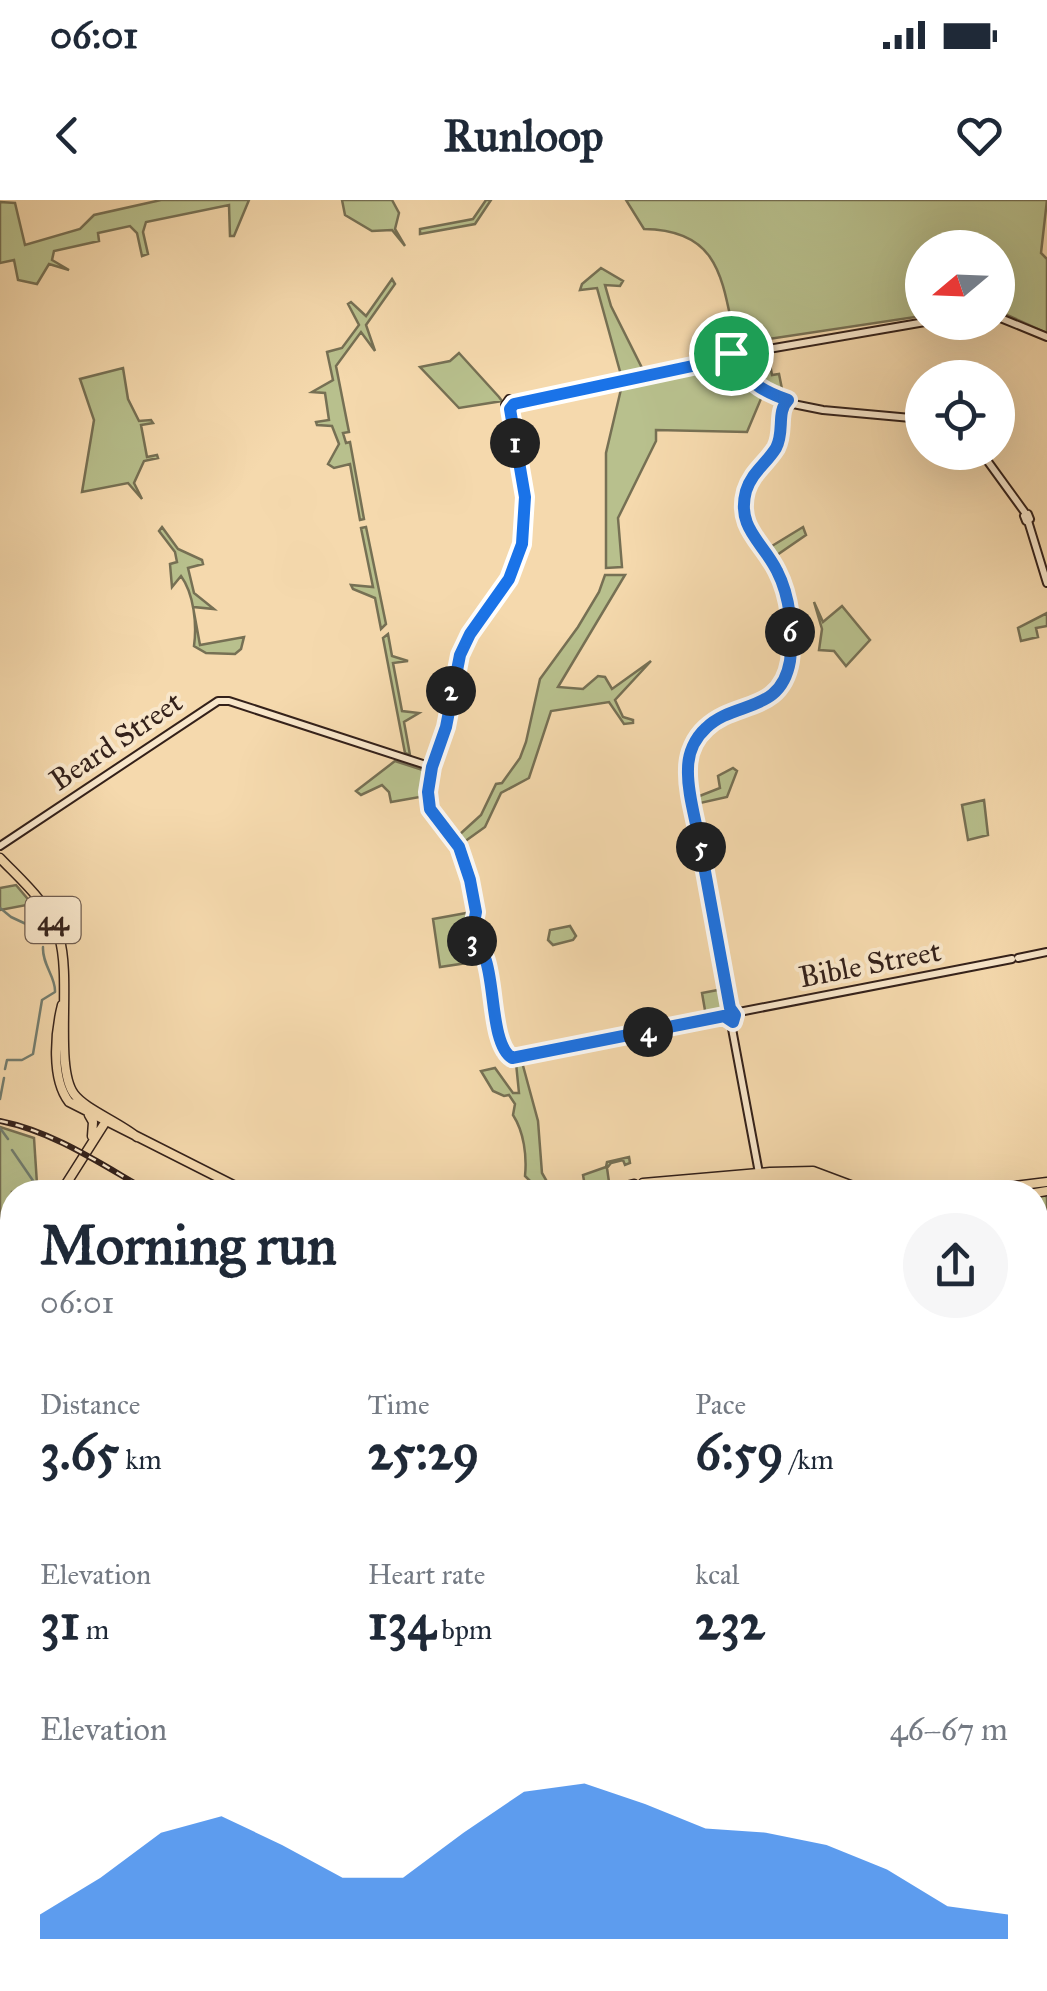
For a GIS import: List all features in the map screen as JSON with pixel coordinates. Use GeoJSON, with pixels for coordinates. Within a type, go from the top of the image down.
{"type":"FeatureCollection","features":[{"type":"Feature","properties":{"kind":"main road","name":"44"},"geometry":{"type":"LineString","coordinates":[[0,858],[43,903],[55,925],[64,961],[61,1090],[99,1128],[137,1137]]}},
{"type":"Feature","properties":{"kind":"main road","name":"44"},"geometry":{"type":"LineString","coordinates":[[62,1029],[68,1086],[99,1128]]}},
{"type":"Feature","properties":{"kind":"main road"},"geometry":{"type":"LineString","coordinates":[[67,1180],[99,1128],[88,1115]]}},
{"type":"Feature","properties":{"kind":"main road","name":"44"},"geometry":{"type":"LineString","coordinates":[[99,1128],[118,1129],[223,1180]]}},
{"type":"Feature","properties":{"kind":"main road"},"geometry":{"type":"LineString","coordinates":[[732,1180],[762,1174]]}},
{"type":"Feature","properties":{"kind":"main road"},"geometry":{"type":"LineString","coordinates":[[696,1180],[762,1174],[832,1180]]}},
{"type":"Feature","properties":{"kind":"main road"},"geometry":{"type":"LineString","coordinates":[[819,1176],[828,1180]]}},
{"type":"Feature","properties":{"kind":"main road"},"geometry":{"type":"LineString","coordinates":[[706,1178],[710,1180]]}},
{"type":"Feature","properties":{"kind":"street"},"geometry":{"type":"LineString","coordinates":[[1015,324],[1047,337]]}},
{"type":"Feature","properties":{"kind":"street"},"geometry":{"type":"LineString","coordinates":[[432,767],[446,727],[460,655],[509,579],[522,544],[525,497],[512,406],[905,326]]}},
{"type":"Feature","properties":{"kind":"street"},"geometry":{"type":"LineString","coordinates":[[735,358],[745,375],[784,402],[905,417]]}},
{"type":"Feature","properties":{"kind":"street"},"geometry":{"type":"LineString","coordinates":[[762,1174],[688,769],[692,748],[705,728],[722,716],[750,708],[769,697],[788,669],[790,630],[784,587],[774,564],[746,525],[744,512],[751,478],[780,438],[784,402]]}},
{"type":"Feature","properties":{"kind":"street"},"geometry":{"type":"LineString","coordinates":[[994,470],[1027,517],[1047,584]]}},
{"type":"Feature","properties":{"kind":"street","name":"Beard Street"},"geometry":{"type":"LineString","coordinates":[[0,846],[218,701],[230,701],[432,767]]}},
{"type":"Feature","properties":{"kind":"street","name":"Bible Street"},"geometry":{"type":"LineString","coordinates":[[432,767],[428,801],[459,847],[470,880],[476,912],[471,939],[486,961],[500,1050],[508,1058],[1047,952]]}},
{"type":"Feature","properties":{"kind":"green space"},"geometry":{"type":"Polygon","coordinates":[[[161,200],[249,200],[234,236],[230,236],[229,205],[146,222],[143,232],[148,254],[142,256],[137,233],[130,226],[98,233],[99,241],[54,251],[52,260],[69,270],[49,264],[37,284],[18,280],[14,260],[0,263],[0,202],[15,203],[25,245],[80,229],[94,215],[161,200]]]}},
{"type":"Feature","properties":{"kind":"green space"},"geometry":{"type":"Polygon","coordinates":[[[342,200],[392,200],[399,213],[395,229],[405,246],[392,230],[372,231],[345,215],[342,200]]]}},
{"type":"Feature","properties":{"kind":"green space"},"geometry":{"type":"Polygon","coordinates":[[[486,200],[491,200],[475,224],[420,234],[420,229],[473,219],[486,200]]]}},
{"type":"Feature","properties":{"kind":"green space"},"geometry":{"type":"Polygon","coordinates":[[[626,200],[1047,200],[1041,253],[1047,259],[1047,333],[1015,319],[1015,230],[905,230],[905,319],[736,344],[721,281],[704,249],[670,232],[644,229],[626,200]]]}},
{"type":"Feature","properties":{"kind":"green space"},"geometry":{"type":"Polygon","coordinates":[[[601,268],[623,281],[620,286],[605,285],[611,306],[643,370],[621,375],[597,288],[580,290],[601,268]]]}},
{"type":"Feature","properties":{"kind":"green space"},"geometry":{"type":"Polygon","coordinates":[[[392,279],[395,284],[366,325],[375,351],[361,332],[336,366],[349,432],[343,433],[346,443],[350,442],[364,519],[360,520],[350,464],[334,468],[328,464],[339,444],[332,426],[316,422],[329,420],[325,393],[312,392],[333,380],[327,352],[342,348],[359,325],[348,304],[351,302],[366,316],[392,279]]]}},
{"type":"Feature","properties":{"kind":"green space"},"geometry":{"type":"Polygon","coordinates":[[[459,353],[502,401],[459,408],[420,367],[450,361],[459,353]]]}},
{"type":"Feature","properties":{"kind":"green space"},"geometry":{"type":"Polygon","coordinates":[[[768,354],[772,375],[779,374],[782,389],[759,381],[745,359],[768,354]]]}},
{"type":"Feature","properties":{"kind":"green space"},"geometry":{"type":"Polygon","coordinates":[[[730,363],[763,394],[747,432],[656,430],[656,441],[618,518],[622,567],[606,568],[606,453],[622,385],[730,363]]]}},
{"type":"Feature","properties":{"kind":"green space"},"geometry":{"type":"Polygon","coordinates":[[[123,368],[128,399],[139,421],[153,423],[141,425],[147,457],[158,458],[144,461],[134,483],[142,499],[128,483],[82,492],[94,420],[80,379],[123,368]]]}},
{"type":"Feature","properties":{"kind":"green space"},"geometry":{"type":"Polygon","coordinates":[[[162,527],[178,549],[202,560],[203,564],[188,568],[194,593],[214,609],[193,607],[181,576],[172,587],[170,564],[177,562],[175,552],[159,531],[162,527]]]}},
{"type":"Feature","properties":{"kind":"green space"},"geometry":{"type":"Polygon","coordinates":[[[366,527],[386,624],[381,629],[375,598],[351,585],[373,587],[361,528],[366,527]]]}},
{"type":"Feature","properties":{"kind":"green space"},"geometry":{"type":"Polygon","coordinates":[[[803,527],[806,535],[774,557],[767,549],[803,527]]]}},
{"type":"Feature","properties":{"kind":"green space"},"geometry":{"type":"Polygon","coordinates":[[[605,575],[625,575],[558,687],[583,689],[598,676],[605,677],[612,689],[651,661],[615,700],[623,717],[633,723],[624,724],[609,702],[551,711],[529,778],[501,793],[485,827],[464,842],[459,835],[481,815],[496,784],[502,783],[520,758],[540,679],[578,627],[605,575]]]}},
{"type":"Feature","properties":{"kind":"green space"},"geometry":{"type":"Polygon","coordinates":[[[814,602],[823,622],[842,606],[870,640],[846,666],[834,651],[819,650],[822,629],[814,602]]]}},
{"type":"Feature","properties":{"kind":"green space"},"geometry":{"type":"Polygon","coordinates":[[[194,610],[200,645],[244,637],[241,649],[235,654],[206,653],[194,646],[194,610]]]}},
{"type":"Feature","properties":{"kind":"green space"},"geometry":{"type":"Polygon","coordinates":[[[1047,613],[1047,626],[1036,628],[1038,637],[1021,641],[1018,628],[1047,613]]]}},
{"type":"Feature","properties":{"kind":"green space"},"geometry":{"type":"Polygon","coordinates":[[[388,634],[392,656],[408,661],[393,663],[402,711],[419,713],[404,722],[410,755],[405,753],[383,638],[388,634]]]}},
{"type":"Feature","properties":{"kind":"green space"},"geometry":{"type":"Polygon","coordinates":[[[395,761],[426,771],[420,797],[391,802],[382,785],[361,795],[356,791],[395,761]]]}},
{"type":"Feature","properties":{"kind":"green space"},"geometry":{"type":"Polygon","coordinates":[[[733,768],[737,771],[727,797],[696,804],[697,797],[720,788],[718,776],[733,768]]]}},
{"type":"Feature","properties":{"kind":"green space"},"geometry":{"type":"Polygon","coordinates":[[[984,800],[988,835],[968,840],[962,805],[984,800]]]}},
{"type":"Feature","properties":{"kind":"green space"},"geometry":{"type":"Polygon","coordinates":[[[16,885],[32,904],[0,910],[0,888],[16,885]]]}},
{"type":"Feature","properties":{"kind":"green space"},"geometry":{"type":"Polygon","coordinates":[[[472,912],[465,939],[480,961],[440,967],[433,919],[472,912]]]}},
{"type":"Feature","properties":{"kind":"green space"},"geometry":{"type":"Polygon","coordinates":[[[570,926],[576,936],[573,940],[553,945],[548,940],[550,930],[570,926]]]}},
{"type":"Feature","properties":{"kind":"green space"},"geometry":{"type":"Polygon","coordinates":[[[723,989],[727,1010],[706,1016],[702,993],[723,989]]]}},
{"type":"Feature","properties":{"kind":"green space"},"geometry":{"type":"Polygon","coordinates":[[[522,1062],[538,1121],[542,1173],[546,1180],[529,1180],[525,1176],[524,1144],[513,1115],[515,1104],[509,1095],[493,1091],[481,1071],[495,1068],[513,1093],[519,1093],[516,1063],[522,1062]]]}},
{"type":"Feature","properties":{"kind":"green space"},"geometry":{"type":"Polygon","coordinates":[[[0,1127],[34,1138],[37,1180],[0,1180],[0,1127]]]}},
{"type":"Feature","properties":{"kind":"green space"},"geometry":{"type":"Polygon","coordinates":[[[629,1157],[630,1163],[611,1163],[607,1168],[609,1180],[584,1180],[583,1175],[606,1167],[607,1162],[629,1157]]]}},
{"type":"Feature","properties":{"kind":"waterway"},"geometry":{"type":"LineString","coordinates":[[0,908],[39,930],[42,941]]}},
{"type":"Feature","properties":{"kind":"waterway"},"geometry":{"type":"LineString","coordinates":[[5,1069],[7,1060],[22,1060],[33,1054],[42,1000],[55,992],[43,947]]}},
{"type":"Feature","properties":{"kind":"waterway"},"geometry":{"type":"LineString","coordinates":[[0,1099],[4,1078]]}},
{"type":"Feature","properties":{"kind":"waterway"},"geometry":{"type":"LineString","coordinates":[[0,1128],[8,1139]]}},
{"type":"Feature","properties":{"kind":"waterway"},"geometry":{"type":"LineString","coordinates":[[12,1150],[33,1180]]}},
{"type":"Feature","properties":{"kind":"railway"},"geometry":{"type":"LineString","coordinates":[[0,1121],[59,1141],[129,1180]]}},
{"type":"Feature","properties":{"kind":"route"},"geometry":{"type":"LineString","coordinates":[[731,353],[739,354],[736,361],[745,375],[766,392],[788,400],[780,411],[778,444],[751,478],[744,512],[754,540],[774,564],[784,587],[790,653],[784,678],[775,692],[756,706],[722,716],[710,724],[692,748],[689,762],[692,800],[730,1008],[735,1015],[733,1022],[724,1016],[512,1058],[504,1053],[485,958],[471,939],[476,912],[462,854],[430,809],[427,797],[460,655],[509,579],[522,544],[525,497],[510,409],[514,404],[591,386],[730,358],[731,353]]}}]}
